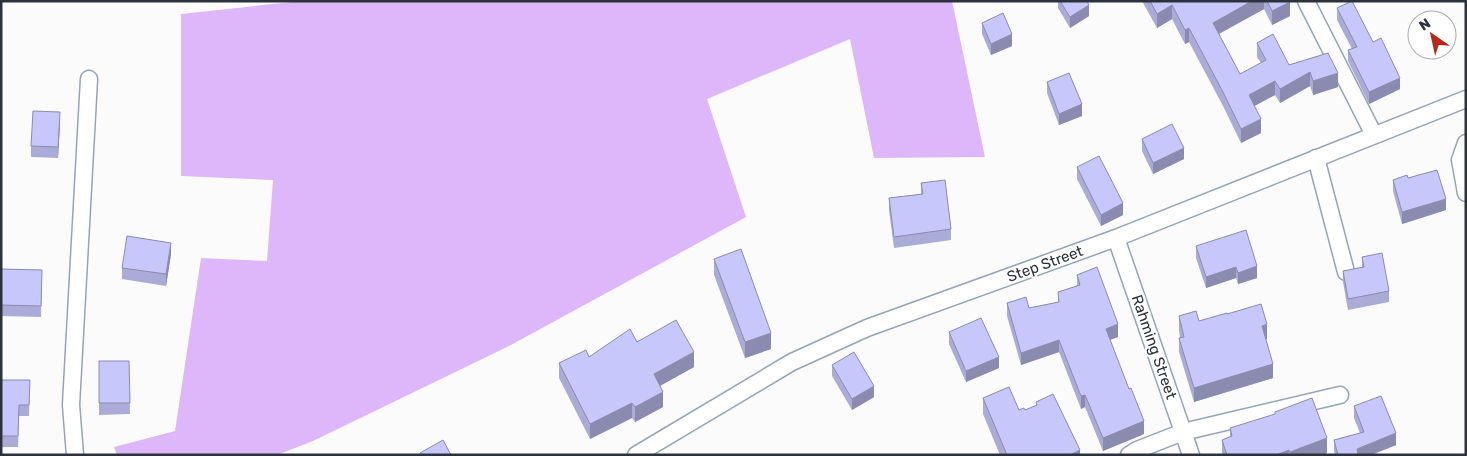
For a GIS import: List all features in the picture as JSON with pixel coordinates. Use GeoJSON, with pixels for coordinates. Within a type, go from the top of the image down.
{"type":"FeatureCollection","features":[{"type":"Feature","properties":{"kind":"street"},"geometry":{"type":"LineString","coordinates":[[1306,1],[1374,135]]}},
{"type":"Feature","properties":{"kind":"street"},"geometry":{"type":"LineString","coordinates":[[75,455],[71,405],[89,79]]}},
{"type":"Feature","properties":{"kind":"street","name":"Step Street"},"geometry":{"type":"LineString","coordinates":[[636,455],[792,362],[867,328],[1116,238],[1466,99]]}},
{"type":"Feature","properties":{"kind":"street"},"geometry":{"type":"LineString","coordinates":[[1466,143],[1460,160],[1466,194]]}},
{"type":"Feature","properties":{"kind":"street"},"geometry":{"type":"LineString","coordinates":[[1316,158],[1346,272]]}},
{"type":"Feature","properties":{"kind":"street","name":"Rahming Street"},"geometry":{"type":"LineString","coordinates":[[1116,238],[1191,455]]}},
{"type":"Feature","properties":{"kind":"street"},"geometry":{"type":"LineString","coordinates":[[1129,455],[1183,432],[1340,395]]}},
{"type":"Feature","properties":{"kind":"shaded area"},"geometry":{"type":"Polygon","coordinates":[[[301,1],[952,1],[985,157],[874,158],[850,39],[707,99],[746,217],[509,346],[313,441],[277,455],[117,455],[114,447],[175,431],[201,258],[267,261],[273,180],[181,176],[181,14],[301,1]]]}},
{"type":"Feature","properties":{"kind":"building"},"geometry":{"type":"Polygon","coordinates":[[[1060,1],[1087,1],[1089,5],[1070,17],[1060,1]]]}},
{"type":"Feature","properties":{"kind":"building"},"geometry":{"type":"Polygon","coordinates":[[[1150,1],[1252,1],[1213,23],[1240,74],[1266,60],[1257,43],[1273,34],[1289,65],[1328,53],[1338,73],[1313,81],[1310,72],[1280,89],[1275,81],[1249,95],[1261,119],[1241,129],[1189,28],[1185,30],[1172,5],[1157,14],[1150,1]]]}},
{"type":"Feature","properties":{"kind":"building"},"geometry":{"type":"Polygon","coordinates":[[[1267,1],[1290,1],[1290,2],[1272,11],[1267,1]]]}},
{"type":"Feature","properties":{"kind":"building"},"geometry":{"type":"Polygon","coordinates":[[[1352,1],[1373,42],[1381,38],[1400,78],[1369,92],[1348,50],[1357,47],[1337,8],[1352,1]]]}},
{"type":"Feature","properties":{"kind":"building"},"geometry":{"type":"Polygon","coordinates":[[[1003,13],[1012,34],[991,44],[982,23],[1003,13]]]}},
{"type":"Feature","properties":{"kind":"building"},"geometry":{"type":"Polygon","coordinates":[[[1069,73],[1082,104],[1059,114],[1047,82],[1069,73]]]}},
{"type":"Feature","properties":{"kind":"building"},"geometry":{"type":"Polygon","coordinates":[[[33,111],[60,112],[58,147],[31,146],[33,111]]]}},
{"type":"Feature","properties":{"kind":"building"},"geometry":{"type":"Polygon","coordinates":[[[1172,124],[1184,148],[1153,163],[1142,139],[1172,124]]]}},
{"type":"Feature","properties":{"kind":"building"},"geometry":{"type":"Polygon","coordinates":[[[1099,156],[1123,203],[1101,215],[1077,167],[1099,156]]]}},
{"type":"Feature","properties":{"kind":"building"},"geometry":{"type":"Polygon","coordinates":[[[1437,170],[1446,199],[1402,212],[1393,180],[1407,175],[1408,178],[1437,170]]]}},
{"type":"Feature","properties":{"kind":"building"},"geometry":{"type":"Polygon","coordinates":[[[945,180],[951,229],[894,237],[889,198],[923,194],[921,183],[945,180]]]}},
{"type":"Feature","properties":{"kind":"building"},"geometry":{"type":"Polygon","coordinates":[[[1246,230],[1257,266],[1238,273],[1236,267],[1206,277],[1196,246],[1246,230]]]}},
{"type":"Feature","properties":{"kind":"building"},"geometry":{"type":"Polygon","coordinates":[[[127,236],[171,243],[166,274],[122,268],[127,236]]]}},
{"type":"Feature","properties":{"kind":"building"},"geometry":{"type":"Polygon","coordinates":[[[741,249],[771,333],[745,342],[714,259],[741,249]]]}},
{"type":"Feature","properties":{"kind":"building"},"geometry":{"type":"Polygon","coordinates":[[[1382,253],[1389,291],[1348,299],[1343,271],[1364,267],[1362,257],[1382,253]]]}},
{"type":"Feature","properties":{"kind":"building"},"geometry":{"type":"Polygon","coordinates":[[[1097,267],[1118,324],[1106,329],[1129,389],[1131,388],[1144,421],[1103,438],[1085,395],[1081,396],[1059,340],[1021,353],[1007,303],[1026,297],[1029,308],[1059,302],[1058,292],[1080,285],[1077,275],[1097,267]]]}},
{"type":"Feature","properties":{"kind":"building"},"geometry":{"type":"Polygon","coordinates":[[[1,269],[42,270],[41,306],[1,305],[1,269]]]}},
{"type":"Feature","properties":{"kind":"building"},"geometry":{"type":"Polygon","coordinates":[[[1261,304],[1267,324],[1262,326],[1273,364],[1194,388],[1179,338],[1184,337],[1179,316],[1196,311],[1199,321],[1261,304]]]}},
{"type":"Feature","properties":{"kind":"building"},"geometry":{"type":"Polygon","coordinates":[[[981,318],[999,357],[966,371],[949,332],[981,318]]]}},
{"type":"Feature","properties":{"kind":"building"},"geometry":{"type":"Polygon","coordinates":[[[676,320],[694,352],[654,374],[663,392],[635,407],[632,403],[590,424],[559,363],[586,350],[589,357],[630,329],[637,342],[676,320]]]}},
{"type":"Feature","properties":{"kind":"building"},"geometry":{"type":"Polygon","coordinates":[[[854,352],[874,386],[852,399],[832,365],[854,352]]]}},
{"type":"Feature","properties":{"kind":"building"},"geometry":{"type":"Polygon","coordinates":[[[99,361],[129,361],[130,403],[99,403],[99,361]]]}},
{"type":"Feature","properties":{"kind":"building"},"geometry":{"type":"Polygon","coordinates":[[[1,380],[30,380],[29,405],[19,405],[18,436],[1,436],[1,380]]]}},
{"type":"Feature","properties":{"kind":"building"},"geometry":{"type":"Polygon","coordinates":[[[1009,387],[1019,410],[1024,408],[1025,410],[1037,405],[1036,402],[1053,394],[1080,450],[1070,455],[1007,455],[983,398],[1009,387]]]}},
{"type":"Feature","properties":{"kind":"building"},"geometry":{"type":"Polygon","coordinates":[[[1381,396],[1396,433],[1357,449],[1358,455],[1338,455],[1334,440],[1364,432],[1354,406],[1381,396]]]}},
{"type":"Feature","properties":{"kind":"building"},"geometry":{"type":"Polygon","coordinates":[[[1312,398],[1327,438],[1290,452],[1289,450],[1276,455],[1227,455],[1222,440],[1232,436],[1230,428],[1275,414],[1275,412],[1312,398]]]}},
{"type":"Feature","properties":{"kind":"building"},"geometry":{"type":"Polygon","coordinates":[[[443,440],[451,455],[421,455],[420,453],[443,440]]]}}]}
